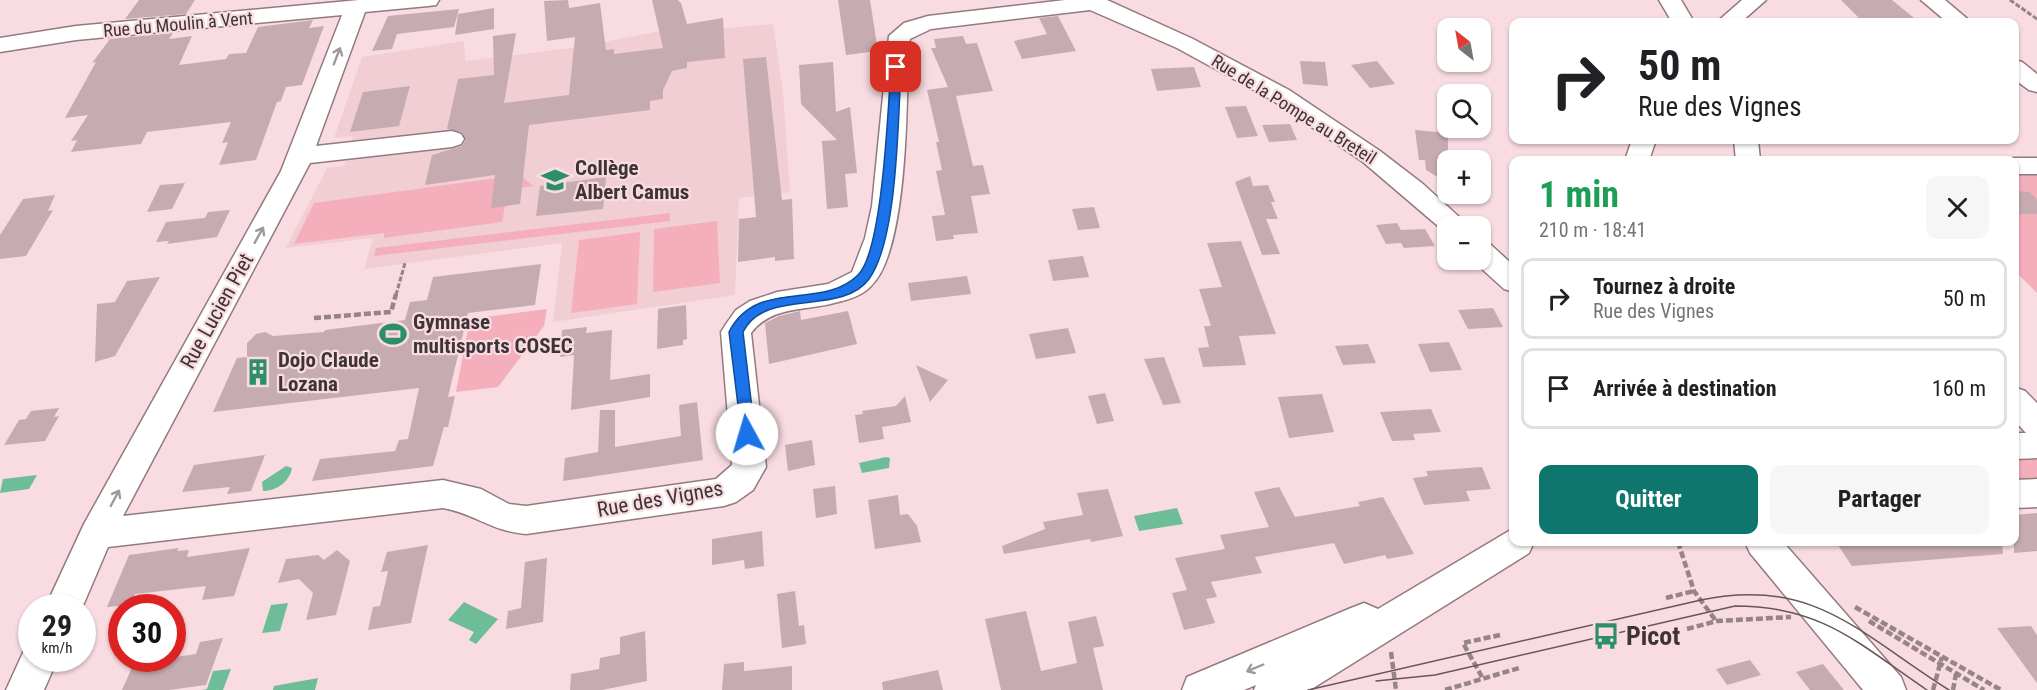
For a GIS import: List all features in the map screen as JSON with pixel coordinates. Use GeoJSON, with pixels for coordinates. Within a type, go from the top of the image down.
{"type":"FeatureCollection","features":[{"type":"Feature","properties":{"kind":"street","name":"Rue du Moulin à Vent"},"geometry":{"type":"LineString","coordinates":[[0,45],[76,33],[348,5],[428,0]]}},
{"type":"Feature","properties":{"kind":"street"},"geometry":{"type":"LineString","coordinates":[[1670,0],[1681,18]]}},
{"type":"Feature","properties":{"kind":"street"},"geometry":{"type":"LineString","coordinates":[[1733,18],[1755,0]]}},
{"type":"Feature","properties":{"kind":"street"},"geometry":{"type":"LineString","coordinates":[[1932,0],[1955,18]]}},
{"type":"Feature","properties":{"kind":"street","name":"Rue de la Pompe au Breteil"},"geometry":{"type":"LineString","coordinates":[[1091,1],[1238,69],[1384,165],[1443,216]]}},
{"type":"Feature","properties":{"kind":"street","name":"Rue des Vignes"},"geometry":{"type":"LineString","coordinates":[[96,534],[443,494],[469,499],[504,518],[526,520],[724,492],[741,480],[749,467],[736,332],[741,321],[753,310],[775,303],[827,295],[848,288],[863,278],[873,261],[887,198],[897,49],[900,36],[912,28],[928,23],[1091,1]]}},
{"type":"Feature","properties":{"kind":"street","name":"Rue Lucien Piet"},"geometry":{"type":"LineString","coordinates":[[69,594],[96,534],[294,171],[348,5]]}},
{"type":"Feature","properties":{"kind":"street"},"geometry":{"type":"LineString","coordinates":[[2019,71],[2037,85]]}},
{"type":"Feature","properties":{"kind":"street"},"geometry":{"type":"LineString","coordinates":[[300,156],[452,138]]}},
{"type":"Feature","properties":{"kind":"street"},"geometry":{"type":"LineString","coordinates":[[2019,166],[2037,166]]}},
{"type":"Feature","properties":{"kind":"street"},"geometry":{"type":"LineString","coordinates":[[1491,261],[1509,277]]}},
{"type":"Feature","properties":{"kind":"street"},"geometry":{"type":"LineString","coordinates":[[2019,404],[2037,424]]}},
{"type":"Feature","properties":{"kind":"street"},"geometry":{"type":"LineString","coordinates":[[2019,446],[2037,445]]}},
{"type":"Feature","properties":{"kind":"street"},"geometry":{"type":"LineString","coordinates":[[2019,495],[2037,493]]}},
{"type":"Feature","properties":{"kind":"street"},"geometry":{"type":"LineString","coordinates":[[1273,690],[1400,617],[1431,594],[1510,546]]}},
{"type":"Feature","properties":{"kind":"street"},"geometry":{"type":"LineString","coordinates":[[1765,546],[1887,690]]}},
{"type":"Feature","properties":{"kind":"street"},"geometry":{"type":"LineString","coordinates":[[1212,689],[1392,607],[1431,594]]}},
{"type":"Feature","properties":{"kind":"street"},"geometry":{"type":"LineString","coordinates":[[25,690],[33,672]]}},
{"type":"Feature","properties":{"kind":"path"},"geometry":{"type":"LineString","coordinates":[[2010,0],[2037,19]]}},
{"type":"Feature","properties":{"kind":"path"},"geometry":{"type":"LineString","coordinates":[[314,318],[391,312],[405,263]]}},
{"type":"Feature","properties":{"kind":"path"},"geometry":{"type":"LineString","coordinates":[[1679,546],[1695,591],[1717,621]]}},
{"type":"Feature","properties":{"kind":"path"},"geometry":{"type":"LineString","coordinates":[[1666,598],[1695,591]]}},
{"type":"Feature","properties":{"kind":"path"},"geometry":{"type":"LineString","coordinates":[[1847,602],[2001,690]]}},
{"type":"Feature","properties":{"kind":"path"},"geometry":{"type":"LineString","coordinates":[[1851,611],[1984,690]]}},
{"type":"Feature","properties":{"kind":"path"},"geometry":{"type":"LineString","coordinates":[[1687,628],[1717,621],[1790,617]]}},
{"type":"Feature","properties":{"kind":"path"},"geometry":{"type":"LineString","coordinates":[[1482,677],[1463,643],[1500,635]]}},
{"type":"Feature","properties":{"kind":"path"},"geometry":{"type":"LineString","coordinates":[[1933,690],[1942,657]]}},
{"type":"Feature","properties":{"kind":"path"},"geometry":{"type":"LineString","coordinates":[[1445,690],[1482,677],[1519,668]]}},
{"type":"Feature","properties":{"kind":"path"},"geometry":{"type":"LineString","coordinates":[[1953,690],[1956,674]]}},
{"type":"Feature","properties":{"kind":"shaded area","name":"Collège Albert Camus"},"geometry":{"type":"Polygon","coordinates":[[[773,24],[783,91],[790,192],[739,198],[735,295],[553,322],[562,243],[364,269],[373,238],[286,248],[327,168],[344,166],[353,136],[334,138],[362,57],[464,41],[465,61],[578,47],[660,31],[696,31],[773,24]]]}},
{"type":"Feature","properties":{"kind":"shaded area"},"geometry":{"type":"Polygon","coordinates":[[[2019,171],[2037,171],[2037,293],[2019,275],[2019,171]]]}},
{"type":"Feature","properties":{"kind":"shaded area"},"geometry":{"type":"Polygon","coordinates":[[[520,175],[533,186],[508,190],[502,222],[384,238],[384,233],[294,244],[314,203],[520,175]]]}},
{"type":"Feature","properties":{"kind":"shaded area"},"geometry":{"type":"Polygon","coordinates":[[[670,213],[670,221],[374,256],[376,248],[670,213]]]}},
{"type":"Feature","properties":{"kind":"shaded area"},"geometry":{"type":"Polygon","coordinates":[[[717,221],[720,283],[653,292],[654,229],[717,221]]]}},
{"type":"Feature","properties":{"kind":"shaded area"},"geometry":{"type":"Polygon","coordinates":[[[640,232],[637,304],[571,313],[579,240],[640,232]]]}},
{"type":"Feature","properties":{"kind":"shaded area"},"geometry":{"type":"Polygon","coordinates":[[[547,309],[544,326],[498,387],[456,392],[470,319],[547,309]]]}},
{"type":"Feature","properties":{"kind":"shaded area"},"geometry":{"type":"Polygon","coordinates":[[[2019,455],[2033,456],[2037,460],[2037,486],[2019,487],[2019,455]]]}},
{"type":"Feature","properties":{"kind":"shaded area"},"geometry":{"type":"Polygon","coordinates":[[[890,458],[889,468],[862,473],[859,463],[890,458]]]}},
{"type":"Feature","properties":{"kind":"shaded area"},"geometry":{"type":"Polygon","coordinates":[[[286,466],[292,468],[286,481],[278,487],[263,491],[262,482],[286,466]]]}},
{"type":"Feature","properties":{"kind":"shaded area"},"geometry":{"type":"Polygon","coordinates":[[[37,475],[29,489],[0,493],[3,479],[37,475]]]}},
{"type":"Feature","properties":{"kind":"shaded area"},"geometry":{"type":"Polygon","coordinates":[[[1177,508],[1183,524],[1139,531],[1134,516],[1177,508]]]}},
{"type":"Feature","properties":{"kind":"shaded area"},"geometry":{"type":"Polygon","coordinates":[[[464,602],[498,619],[476,644],[469,640],[474,632],[448,620],[464,602]]]}},
{"type":"Feature","properties":{"kind":"shaded area"},"geometry":{"type":"Polygon","coordinates":[[[288,603],[280,631],[262,633],[271,605],[288,603]]]}},
{"type":"Feature","properties":{"kind":"shaded area"},"geometry":{"type":"Polygon","coordinates":[[[231,669],[223,690],[202,690],[207,689],[213,671],[231,669]]]}},
{"type":"Feature","properties":{"kind":"shaded area"},"geometry":{"type":"Polygon","coordinates":[[[318,678],[315,690],[273,690],[274,686],[318,678]]]}},
{"type":"Feature","properties":{"kind":"building"},"geometry":{"type":"Polygon","coordinates":[[[139,0],[195,0],[186,14],[125,19],[139,0]]]}},
{"type":"Feature","properties":{"kind":"building"},"geometry":{"type":"Polygon","coordinates":[[[568,0],[569,8],[600,3],[606,50],[614,49],[614,54],[663,48],[652,0],[678,0],[687,24],[723,18],[725,58],[687,62],[687,68],[672,71],[663,90],[663,99],[650,101],[650,110],[529,125],[520,204],[491,208],[495,175],[425,185],[432,155],[462,146],[466,140],[462,132],[447,129],[458,79],[494,75],[493,36],[516,33],[504,103],[569,95],[575,37],[547,41],[544,1],[568,0]]]}},
{"type":"Feature","properties":{"kind":"building"},"geometry":{"type":"Polygon","coordinates":[[[838,0],[870,0],[878,51],[846,55],[838,0]]]}},
{"type":"Feature","properties":{"kind":"building"},"geometry":{"type":"Polygon","coordinates":[[[1841,0],[1892,0],[1914,18],[1859,18],[1841,0]]]}},
{"type":"Feature","properties":{"kind":"building"},"geometry":{"type":"Polygon","coordinates":[[[494,8],[494,29],[455,35],[458,14],[494,8]]]}},
{"type":"Feature","properties":{"kind":"building"},"geometry":{"type":"Polygon","coordinates":[[[459,9],[454,27],[397,34],[392,49],[372,51],[388,16],[459,9]]]}},
{"type":"Feature","properties":{"kind":"building"},"geometry":{"type":"Polygon","coordinates":[[[1058,16],[1076,51],[1022,59],[1014,41],[1047,34],[1039,18],[1058,16]]]}},
{"type":"Feature","properties":{"kind":"building"},"geometry":{"type":"Polygon","coordinates":[[[313,20],[309,28],[324,26],[302,85],[286,87],[281,101],[277,102],[256,160],[219,165],[228,142],[222,143],[231,122],[147,132],[141,144],[71,152],[77,140],[71,141],[88,115],[65,118],[96,62],[92,63],[110,39],[173,33],[169,39],[192,36],[179,65],[226,59],[229,54],[246,53],[258,27],[313,20]]]}},
{"type":"Feature","properties":{"kind":"building"},"geometry":{"type":"Polygon","coordinates":[[[963,36],[966,44],[977,43],[993,91],[956,96],[973,166],[983,165],[990,194],[971,196],[978,233],[953,235],[954,239],[936,241],[932,216],[945,215],[936,171],[942,170],[936,142],[939,142],[927,90],[948,87],[931,48],[936,48],[934,39],[963,36]]]}},
{"type":"Feature","properties":{"kind":"building"},"geometry":{"type":"Polygon","coordinates":[[[766,57],[782,200],[792,199],[794,259],[775,261],[775,257],[738,262],[739,219],[756,217],[743,59],[766,57]]]}},
{"type":"Feature","properties":{"kind":"building"},"geometry":{"type":"Polygon","coordinates":[[[1300,61],[1325,62],[1328,86],[1303,84],[1300,61]]]}},
{"type":"Feature","properties":{"kind":"building"},"geometry":{"type":"Polygon","coordinates":[[[1377,61],[1395,84],[1370,88],[1351,65],[1377,61]]]}},
{"type":"Feature","properties":{"kind":"building"},"geometry":{"type":"Polygon","coordinates":[[[833,62],[836,112],[850,107],[857,173],[845,174],[848,207],[827,209],[822,141],[837,140],[801,104],[799,65],[833,62]]]}},
{"type":"Feature","properties":{"kind":"building"},"geometry":{"type":"Polygon","coordinates":[[[1194,67],[1201,87],[1157,91],[1151,69],[1194,67]]]}},
{"type":"Feature","properties":{"kind":"building"},"geometry":{"type":"Polygon","coordinates":[[[410,86],[399,126],[350,132],[363,92],[410,86]]]}},
{"type":"Feature","properties":{"kind":"building"},"geometry":{"type":"Polygon","coordinates":[[[1246,106],[1258,136],[1237,138],[1225,107],[1246,106]]]}},
{"type":"Feature","properties":{"kind":"building"},"geometry":{"type":"Polygon","coordinates":[[[1290,124],[1297,140],[1269,142],[1262,125],[1290,124]]]}},
{"type":"Feature","properties":{"kind":"building"},"geometry":{"type":"Polygon","coordinates":[[[1415,130],[1437,132],[1437,138],[1448,138],[1448,150],[1437,150],[1437,176],[1426,170],[1425,160],[1419,160],[1415,130]]]}},
{"type":"Feature","properties":{"kind":"building"},"geometry":{"type":"Polygon","coordinates":[[[1250,176],[1253,186],[1268,185],[1275,202],[1271,202],[1278,219],[1266,219],[1280,254],[1262,255],[1235,182],[1250,176]]]}},
{"type":"Feature","properties":{"kind":"building"},"geometry":{"type":"Polygon","coordinates":[[[606,177],[603,209],[536,216],[540,186],[606,177]]]}},
{"type":"Feature","properties":{"kind":"building"},"geometry":{"type":"Polygon","coordinates":[[[185,183],[172,209],[147,212],[160,185],[185,183]]]}},
{"type":"Feature","properties":{"kind":"building"},"geometry":{"type":"Polygon","coordinates":[[[2019,191],[2030,192],[2037,200],[2037,214],[2019,214],[2019,191]]]}},
{"type":"Feature","properties":{"kind":"building"},"geometry":{"type":"Polygon","coordinates":[[[55,195],[48,211],[53,210],[26,256],[0,259],[0,235],[23,199],[55,195]]]}},
{"type":"Feature","properties":{"kind":"building"},"geometry":{"type":"Polygon","coordinates":[[[1094,207],[1100,228],[1078,230],[1072,209],[1094,207]]]}},
{"type":"Feature","properties":{"kind":"building"},"geometry":{"type":"Polygon","coordinates":[[[230,210],[217,237],[167,244],[169,241],[156,242],[166,222],[205,218],[208,212],[230,210]]]}},
{"type":"Feature","properties":{"kind":"building"},"geometry":{"type":"Polygon","coordinates":[[[1397,223],[1401,230],[1425,229],[1435,246],[1404,248],[1401,243],[1386,244],[1376,225],[1397,223]]]}},
{"type":"Feature","properties":{"kind":"building"},"geometry":{"type":"Polygon","coordinates":[[[1241,241],[1276,334],[1239,336],[1246,365],[1203,367],[1198,348],[1209,347],[1204,326],[1211,326],[1199,289],[1222,287],[1207,243],[1241,241]]]}},
{"type":"Feature","properties":{"kind":"building"},"geometry":{"type":"Polygon","coordinates":[[[1083,256],[1089,277],[1053,281],[1048,260],[1083,256]]]}},
{"type":"Feature","properties":{"kind":"building"},"geometry":{"type":"Polygon","coordinates":[[[541,264],[535,305],[468,313],[448,397],[455,396],[448,427],[444,427],[433,466],[312,481],[320,459],[395,451],[399,440],[408,439],[419,388],[213,412],[237,358],[247,357],[247,343],[256,334],[265,332],[273,336],[324,332],[325,330],[405,320],[410,302],[427,300],[433,277],[541,264]]]}},
{"type":"Feature","properties":{"kind":"building"},"geometry":{"type":"Polygon","coordinates":[[[967,276],[971,294],[911,301],[908,283],[967,276]]]}},
{"type":"Feature","properties":{"kind":"building"},"geometry":{"type":"Polygon","coordinates":[[[160,277],[115,356],[95,362],[97,304],[115,302],[127,281],[160,277]]]}},
{"type":"Feature","properties":{"kind":"building"},"geometry":{"type":"Polygon","coordinates":[[[686,305],[687,339],[683,340],[683,345],[657,349],[658,309],[686,305]]]}},
{"type":"Feature","properties":{"kind":"building"},"geometry":{"type":"Polygon","coordinates":[[[1493,308],[1503,327],[1468,329],[1458,310],[1493,308]]]}},
{"type":"Feature","properties":{"kind":"building"},"geometry":{"type":"Polygon","coordinates":[[[800,311],[801,320],[848,311],[857,344],[769,364],[765,323],[779,316],[800,311]]]}},
{"type":"Feature","properties":{"kind":"building"},"geometry":{"type":"Polygon","coordinates":[[[587,327],[586,333],[612,330],[610,380],[650,374],[650,397],[571,410],[574,355],[560,357],[562,330],[587,327]]]}},
{"type":"Feature","properties":{"kind":"building"},"geometry":{"type":"Polygon","coordinates":[[[1068,328],[1076,353],[1036,359],[1029,334],[1068,328]]]}},
{"type":"Feature","properties":{"kind":"building"},"geometry":{"type":"Polygon","coordinates":[[[1449,342],[1462,370],[1430,372],[1418,344],[1449,342]]]}},
{"type":"Feature","properties":{"kind":"building"},"geometry":{"type":"Polygon","coordinates":[[[1368,344],[1376,363],[1343,365],[1335,346],[1368,344]]]}},
{"type":"Feature","properties":{"kind":"building"},"geometry":{"type":"Polygon","coordinates":[[[1164,357],[1181,403],[1163,405],[1144,359],[1164,357]]]}},
{"type":"Feature","properties":{"kind":"building"},"geometry":{"type":"Polygon","coordinates":[[[916,365],[948,380],[930,402],[916,365]]]}},
{"type":"Feature","properties":{"kind":"building"},"geometry":{"type":"Polygon","coordinates":[[[1105,393],[1114,421],[1097,424],[1088,396],[1105,393]]]}},
{"type":"Feature","properties":{"kind":"building"},"geometry":{"type":"Polygon","coordinates":[[[1322,394],[1334,432],[1289,438],[1278,397],[1322,394]]]}},
{"type":"Feature","properties":{"kind":"building"},"geometry":{"type":"Polygon","coordinates":[[[905,396],[911,422],[882,427],[884,439],[859,443],[855,415],[863,414],[862,411],[896,406],[905,396]]]}},
{"type":"Feature","properties":{"kind":"building"},"geometry":{"type":"Polygon","coordinates":[[[697,402],[703,460],[563,481],[565,458],[598,452],[600,410],[615,410],[615,447],[681,436],[679,405],[697,402]]]}},
{"type":"Feature","properties":{"kind":"building"},"geometry":{"type":"Polygon","coordinates":[[[59,408],[54,417],[59,416],[45,441],[4,445],[19,420],[26,419],[31,411],[59,408]]]}},
{"type":"Feature","properties":{"kind":"building"},"geometry":{"type":"Polygon","coordinates":[[[1431,409],[1441,432],[1413,434],[1415,440],[1392,441],[1380,412],[1431,409]]]}},
{"type":"Feature","properties":{"kind":"building"},"geometry":{"type":"Polygon","coordinates":[[[812,440],[815,465],[788,471],[785,445],[812,440]]]}},
{"type":"Feature","properties":{"kind":"building"},"geometry":{"type":"Polygon","coordinates":[[[265,455],[251,491],[227,494],[230,487],[182,492],[194,465],[265,455]]]}},
{"type":"Feature","properties":{"kind":"building"},"geometry":{"type":"Polygon","coordinates":[[[1482,467],[1491,489],[1466,491],[1470,501],[1424,505],[1413,478],[1428,476],[1426,471],[1482,467]]]}},
{"type":"Feature","properties":{"kind":"building"},"geometry":{"type":"Polygon","coordinates":[[[835,486],[837,514],[816,518],[813,489],[835,486]]]}},
{"type":"Feature","properties":{"kind":"building"},"geometry":{"type":"Polygon","coordinates":[[[1279,487],[1295,517],[1360,506],[1358,502],[1383,497],[1414,554],[1387,559],[1385,555],[1344,564],[1334,543],[1255,557],[1262,573],[1211,582],[1217,597],[1206,599],[1215,623],[1184,630],[1172,593],[1187,590],[1175,558],[1225,549],[1220,535],[1269,527],[1254,492],[1279,487]]]}},
{"type":"Feature","properties":{"kind":"building"},"geometry":{"type":"Polygon","coordinates":[[[1108,489],[1123,536],[1091,542],[1090,539],[1004,554],[1002,546],[1045,529],[1043,522],[1083,515],[1077,493],[1108,489]]]}},
{"type":"Feature","properties":{"kind":"building"},"geometry":{"type":"Polygon","coordinates":[[[898,495],[900,515],[908,514],[917,526],[921,542],[875,549],[868,500],[898,495]]]}},
{"type":"Feature","properties":{"kind":"building"},"geometry":{"type":"Polygon","coordinates":[[[2037,513],[2037,551],[2014,553],[2014,546],[2019,546],[2019,515],[2037,513]]]}},
{"type":"Feature","properties":{"kind":"building"},"geometry":{"type":"Polygon","coordinates":[[[762,531],[764,566],[745,569],[744,560],[712,565],[712,539],[762,531]]]}},
{"type":"Feature","properties":{"kind":"building"},"geometry":{"type":"Polygon","coordinates":[[[428,545],[411,623],[368,630],[373,607],[380,606],[388,571],[381,572],[387,552],[428,545]]]}},
{"type":"Feature","properties":{"kind":"building"},"geometry":{"type":"Polygon","coordinates":[[[1839,546],[2002,546],[2003,554],[1852,566],[1839,546]]]}},
{"type":"Feature","properties":{"kind":"building"},"geometry":{"type":"Polygon","coordinates":[[[179,548],[177,551],[189,550],[187,557],[250,548],[234,596],[202,600],[206,586],[135,594],[112,594],[129,555],[179,548]]]}},
{"type":"Feature","properties":{"kind":"building"},"geometry":{"type":"Polygon","coordinates":[[[337,550],[350,561],[336,615],[306,620],[313,593],[299,579],[278,583],[286,559],[318,555],[324,560],[337,550]]]}},
{"type":"Feature","properties":{"kind":"building"},"geometry":{"type":"Polygon","coordinates":[[[547,558],[543,622],[506,629],[508,611],[521,608],[525,562],[547,558]]]}},
{"type":"Feature","properties":{"kind":"building"},"geometry":{"type":"Polygon","coordinates":[[[795,591],[799,626],[804,625],[806,644],[782,648],[777,594],[795,591]]]}},
{"type":"Feature","properties":{"kind":"building"},"geometry":{"type":"Polygon","coordinates":[[[1026,611],[1041,671],[1077,663],[1068,622],[1096,616],[1104,646],[1093,648],[1103,690],[1001,690],[985,619],[1026,611]]]}},
{"type":"Feature","properties":{"kind":"building"},"geometry":{"type":"Polygon","coordinates":[[[2031,626],[2037,635],[2037,683],[1997,628],[2031,626]]]}},
{"type":"Feature","properties":{"kind":"building"},"geometry":{"type":"Polygon","coordinates":[[[645,631],[647,681],[602,690],[570,690],[571,674],[599,669],[600,658],[620,654],[620,637],[645,631]]]}},
{"type":"Feature","properties":{"kind":"building"},"geometry":{"type":"Polygon","coordinates":[[[223,638],[206,685],[169,690],[122,690],[130,672],[186,672],[186,655],[196,654],[200,642],[223,638]]]}},
{"type":"Feature","properties":{"kind":"building"},"geometry":{"type":"Polygon","coordinates":[[[1750,660],[1761,675],[1727,685],[1716,669],[1750,660]]]}},
{"type":"Feature","properties":{"kind":"building"},"geometry":{"type":"Polygon","coordinates":[[[744,662],[744,671],[792,666],[792,690],[722,690],[724,664],[744,662]]]}},
{"type":"Feature","properties":{"kind":"building"},"geometry":{"type":"Polygon","coordinates":[[[1823,664],[1844,690],[1810,690],[1796,672],[1823,664]]]}},
{"type":"Feature","properties":{"kind":"building"},"geometry":{"type":"Polygon","coordinates":[[[938,670],[943,690],[883,690],[882,682],[938,670]]]}},
{"type":"Feature","properties":{"kind":"tram line"},"geometry":{"type":"LineString","coordinates":[[1308,690],[1701,600],[1740,595],[1775,596],[1806,603],[1834,615],[1862,631],[1949,690]]}},
{"type":"Feature","properties":{"kind":"tram line"},"geometry":{"type":"LineString","coordinates":[[1376,681],[1435,675],[1735,606],[1765,608],[1816,620],[1859,643],[1927,690]]}},
{"type":"Feature","properties":{"kind":"place","name":"Collège Albert Camus"},"geometry":{"type":"Point","coordinates":[555,180]}},
{"type":"Feature","properties":{"kind":"place","name":"Gymnase multisports COSEC"},"geometry":{"type":"Point","coordinates":[393,334]}},
{"type":"Feature","properties":{"kind":"place","name":"Dojo Claude Lozana"},"geometry":{"type":"Point","coordinates":[258,372]}},
{"type":"Feature","properties":{"kind":"place","name":"Picot"},"geometry":{"type":"Point","coordinates":[1606,636]}},
{"type":"Feature","properties":{"kind":"route"},"geometry":{"type":"LineString","coordinates":[[747,434],[736,332],[741,321],[753,310],[775,303],[827,295],[848,288],[863,278],[873,261],[887,198],[896,67]]}}]}
